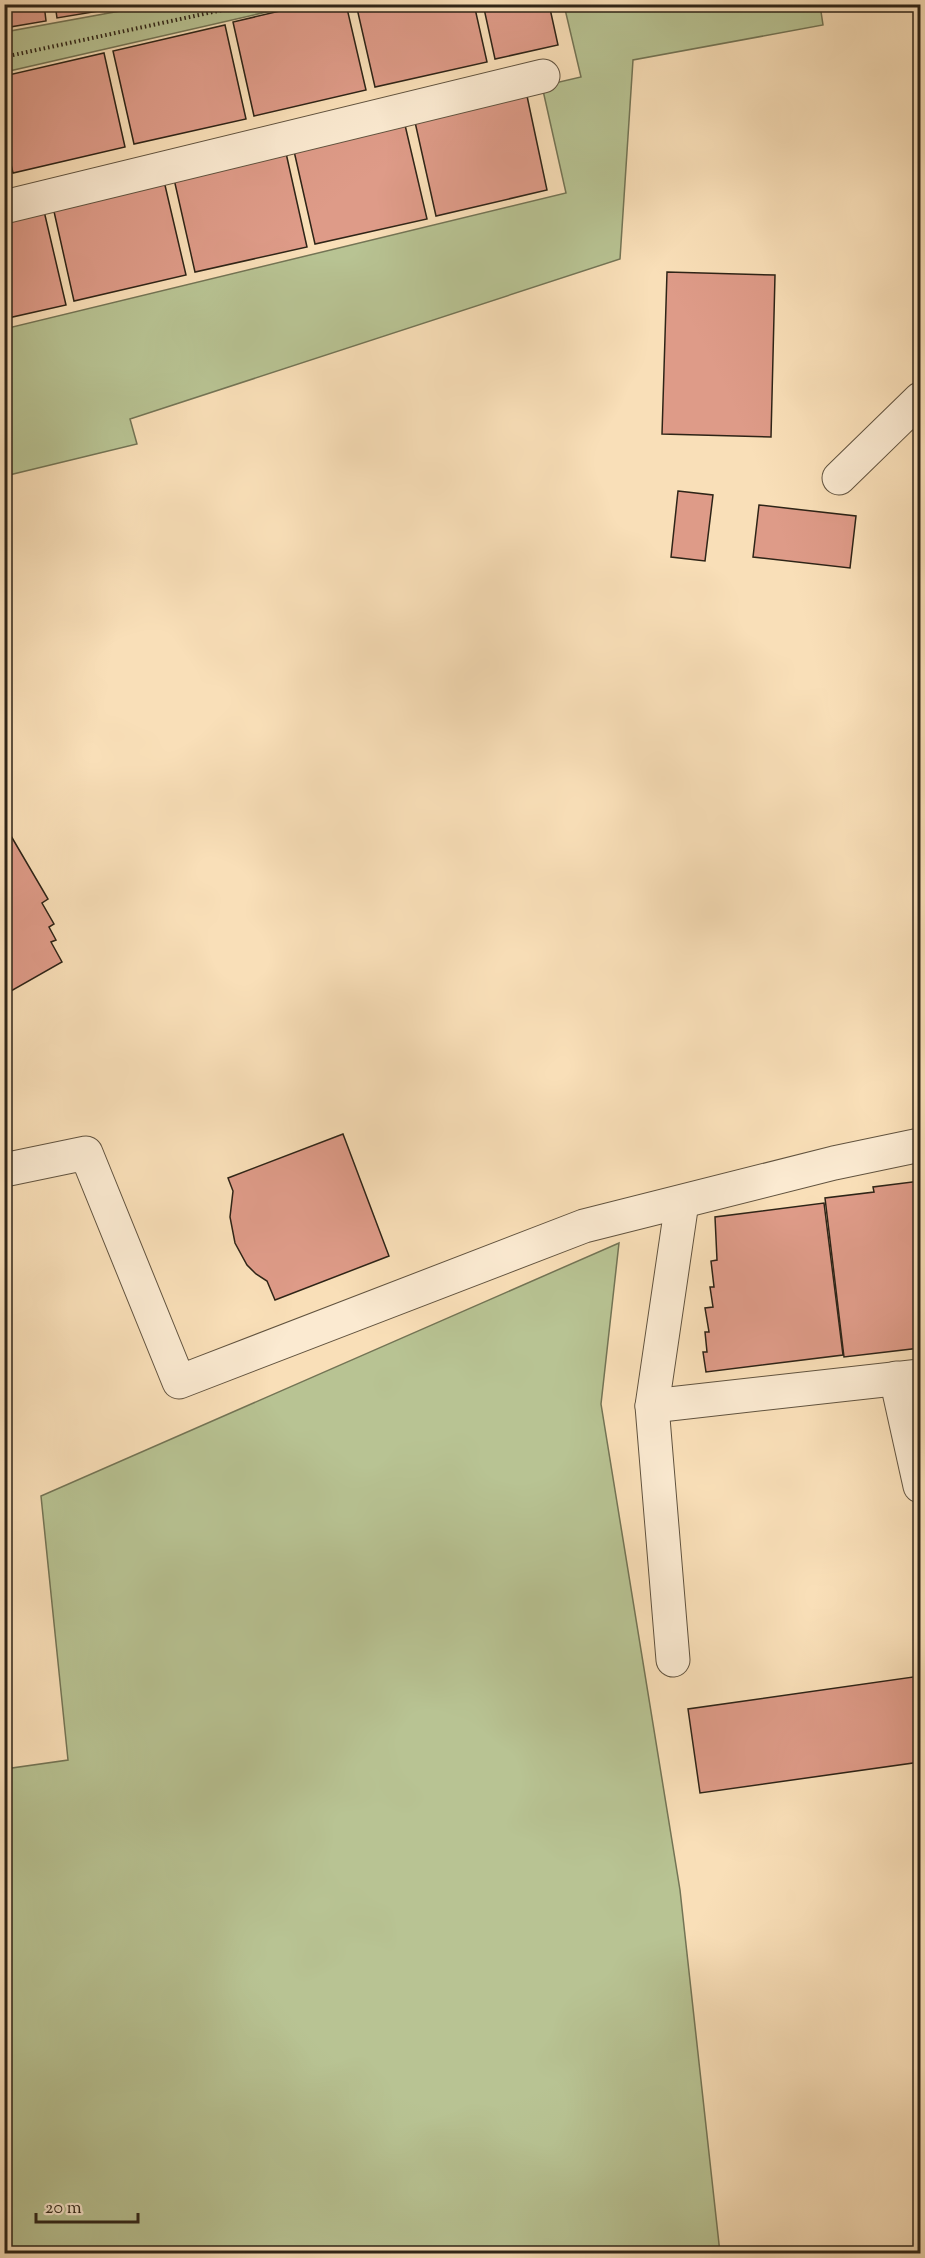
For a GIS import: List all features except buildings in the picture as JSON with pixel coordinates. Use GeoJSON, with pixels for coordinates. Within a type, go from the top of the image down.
{"type":"FeatureCollection","features":[{"type":"Feature","properties":{"kind":"street"},"geometry":{"type":"LineString","coordinates":[[4,207],[543,76]]}},
{"type":"Feature","properties":{"kind":"street"},"geometry":{"type":"LineString","coordinates":[[838,478],[921,399]]}},
{"type":"Feature","properties":{"kind":"street"},"geometry":{"type":"LineString","coordinates":[[4,1170],[86,1153],[179,1382],[584,1226],[834,1163],[921,1145]]}},
{"type":"Feature","properties":{"kind":"street"},"geometry":{"type":"LineString","coordinates":[[673,1660],[652,1406],[682,1202]]}},
{"type":"Feature","properties":{"kind":"street"},"geometry":{"type":"LineString","coordinates":[[652,1406],[908,1377],[921,1486]]}},
{"type":"Feature","properties":{"kind":"path"},"geometry":{"type":"LineString","coordinates":[[4,57],[250,4]]}},
{"type":"Feature","properties":{"kind":"green space"},"geometry":{"type":"Polygon","coordinates":[[[153,5],[297,5],[5,72],[5,32],[153,5]]]}},
{"type":"Feature","properties":{"kind":"green space"},"geometry":{"type":"Polygon","coordinates":[[[564,5],[820,5],[823,25],[633,60],[620,259],[130,419],[137,444],[5,476],[4,329],[566,193],[542,86],[581,77],[564,5]]]}},
{"type":"Feature","properties":{"kind":"green space"},"geometry":{"type":"Polygon","coordinates":[[[619,1243],[601,1404],[680,1890],[720,2253],[5,2253],[5,1769],[68,1760],[41,1496],[619,1243]]]}}]}
